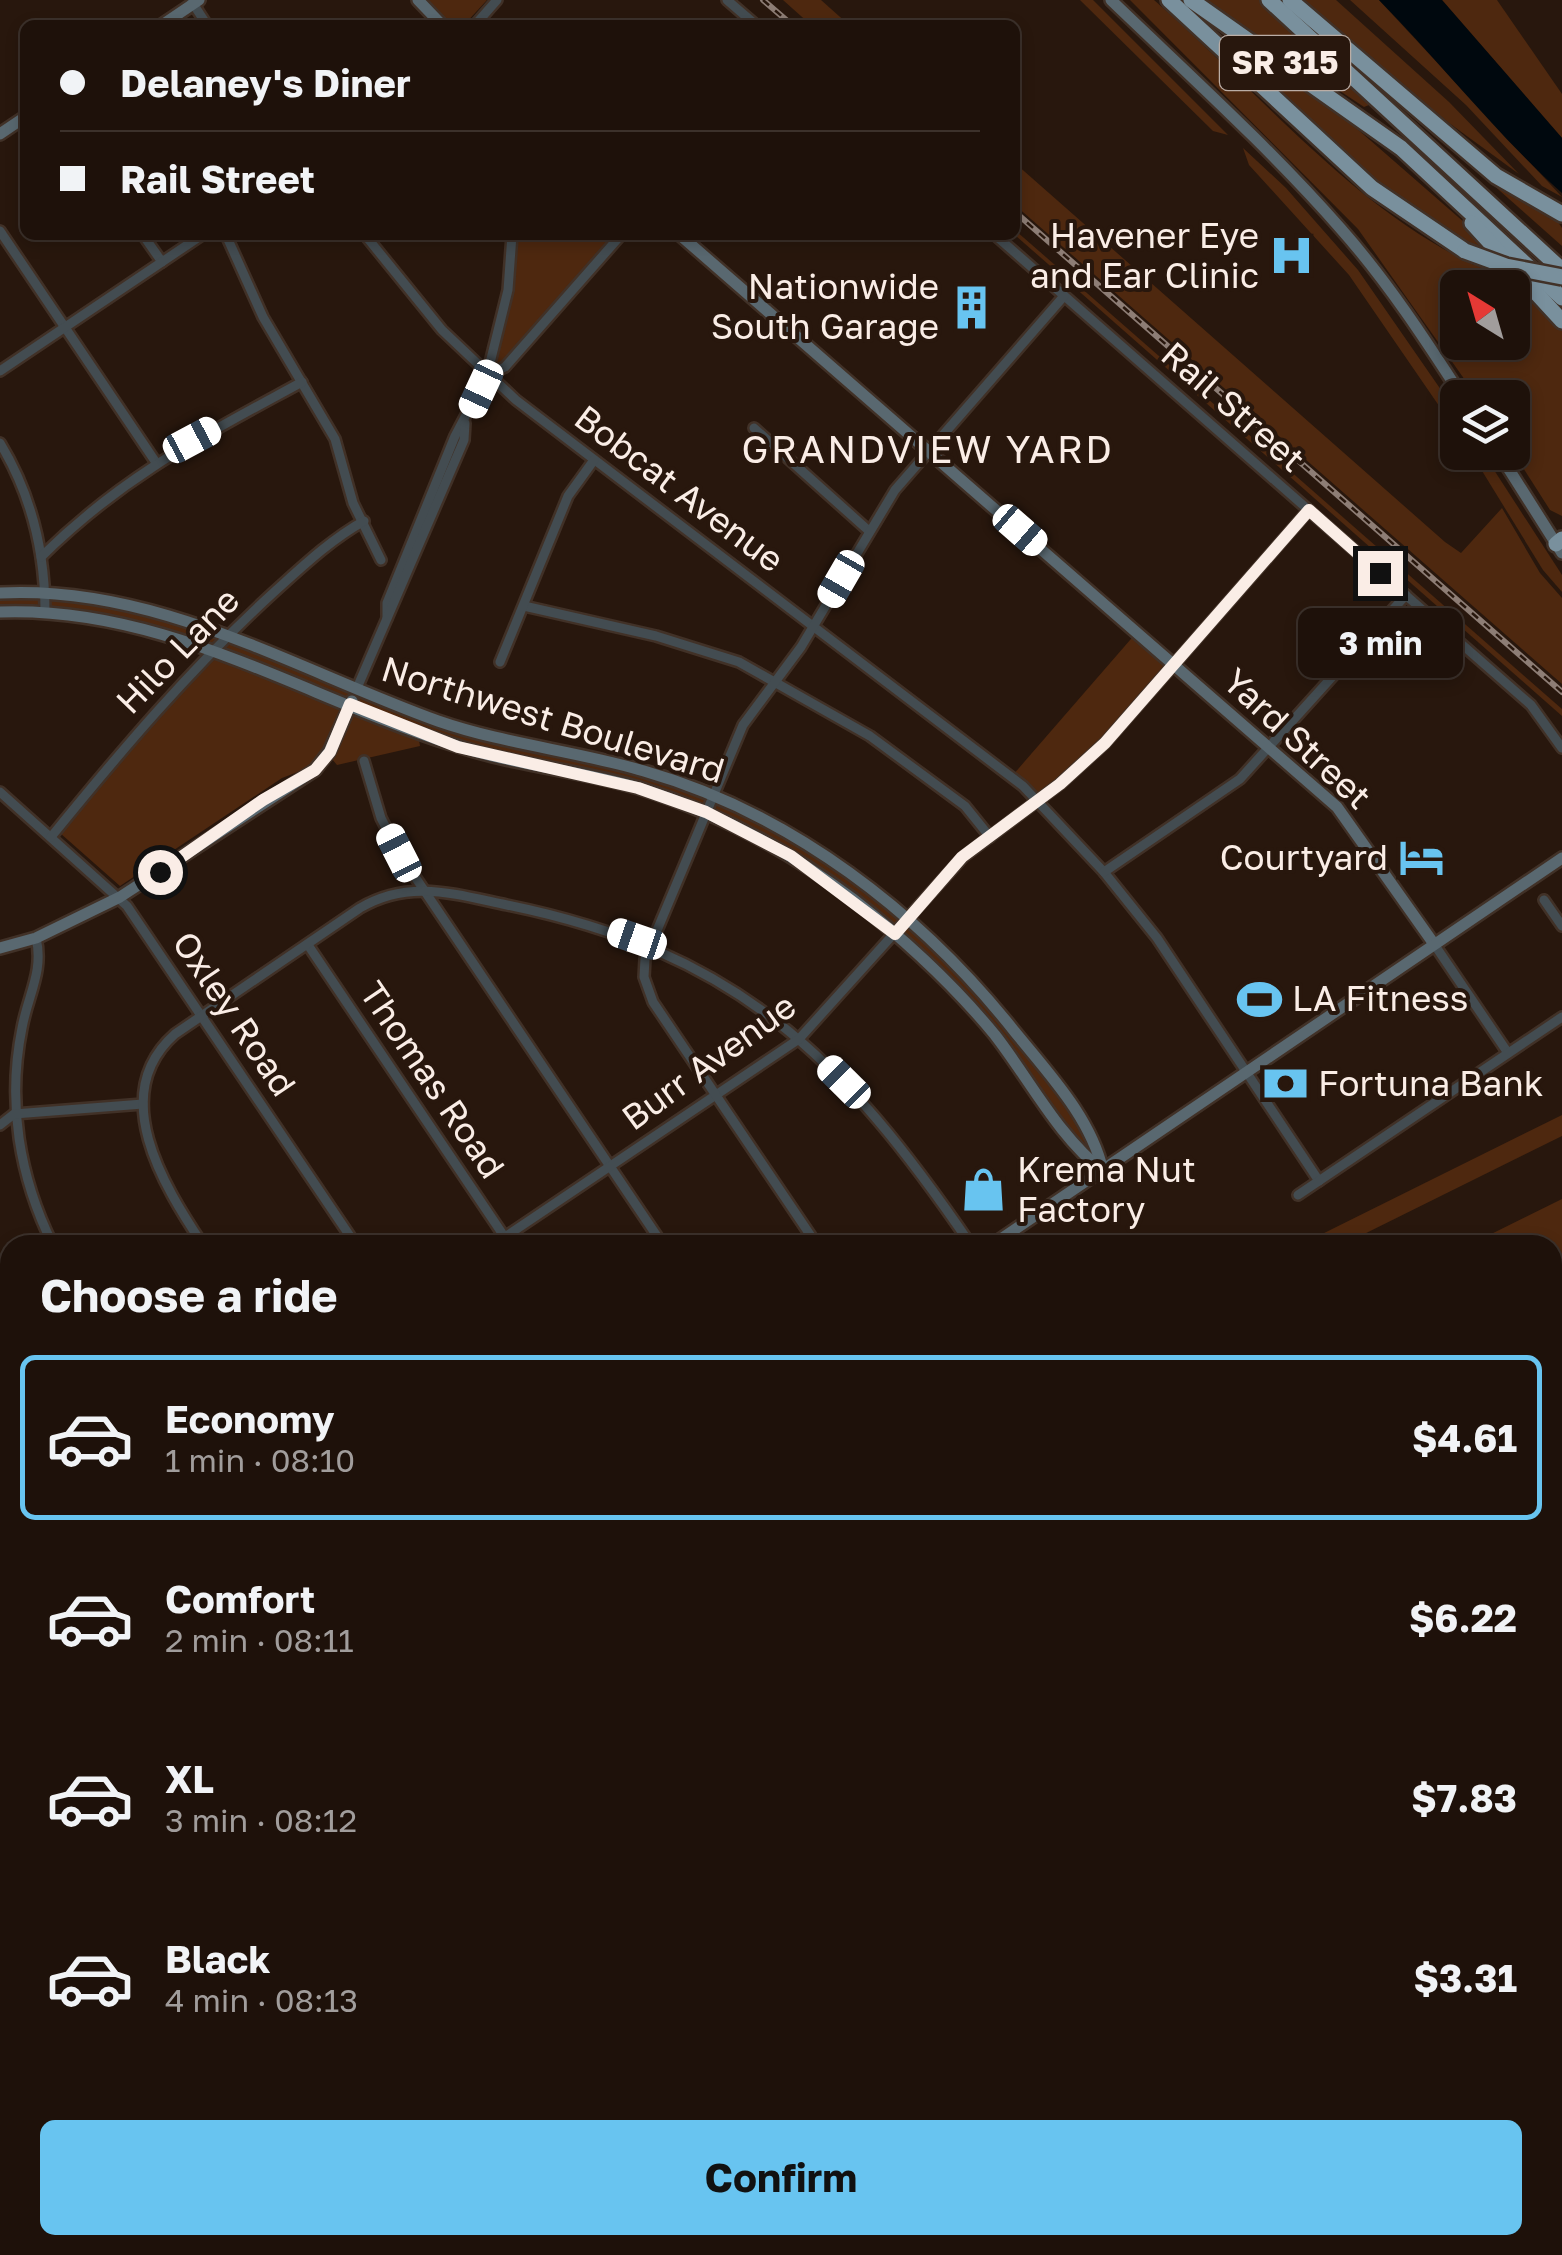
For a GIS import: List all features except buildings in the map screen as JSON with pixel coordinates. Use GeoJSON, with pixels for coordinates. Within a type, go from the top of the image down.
{"type":"FeatureCollection","features":[{"type":"Feature","properties":{"kind":"highway"},"geometry":{"type":"LineString","coordinates":[[1169,0],[1372,188],[1465,251],[1506,266],[1562,274]]}},
{"type":"Feature","properties":{"kind":"highway","name":"SR 315"},"geometry":{"type":"LineString","coordinates":[[1192,0],[1401,148],[1562,298]]}},
{"type":"Feature","properties":{"kind":"highway","name":"SR 315"},"geometry":{"type":"LineString","coordinates":[[1270,0],[1562,274]]}},
{"type":"Feature","properties":{"kind":"highway"},"geometry":{"type":"LineString","coordinates":[[1290,0],[1468,152],[1538,204],[1562,214]]}},
{"type":"Feature","properties":{"kind":"highway"},"geometry":{"type":"LineString","coordinates":[[1401,148],[1562,321]]}},
{"type":"Feature","properties":{"kind":"highway"},"geometry":{"type":"LineString","coordinates":[[1468,152],[1562,206]]}},
{"type":"Feature","properties":{"kind":"main road"},"geometry":{"type":"LineString","coordinates":[[418,0],[437,20]]}},
{"type":"Feature","properties":{"kind":"main road"},"geometry":{"type":"LineString","coordinates":[[1111,0],[1276,160],[1343,232],[1411,318],[1451,380]]}},
{"type":"Feature","properties":{"kind":"main road"},"geometry":{"type":"LineString","coordinates":[[169,20],[194,1]]}},
{"type":"Feature","properties":{"kind":"main road","name":"Yard Street"},"geometry":{"type":"LineString","coordinates":[[686,240],[1353,824],[1434,944]]}},
{"type":"Feature","properties":{"kind":"main road"},"geometry":{"type":"LineString","coordinates":[[1510,470],[1560,545]]}},
{"type":"Feature","properties":{"kind":"main road","name":"Northwest Boulevard"},"geometry":{"type":"LineString","coordinates":[[0,592],[45,593],[140,606],[227,634],[450,724],[645,771],[713,796],[814,849],[908,919],[960,968],[1049,1074],[1097,1143],[1103,1171]]}},
{"type":"Feature","properties":{"kind":"main road","name":"Northwest Boulevard"},"geometry":{"type":"LineString","coordinates":[[0,612],[45,612],[142,627],[458,747],[638,788],[706,812],[791,856],[895,934],[990,1030],[1080,1153],[1103,1171]]}},
{"type":"Feature","properties":{"kind":"main road"},"geometry":{"type":"LineString","coordinates":[[0,948],[36,938],[120,898],[315,770],[330,752],[357,688]]}},
{"type":"Feature","properties":{"kind":"main road"},"geometry":{"type":"LineString","coordinates":[[1007,1235],[1562,858]]}},
{"type":"Feature","properties":{"kind":"street"},"geometry":{"type":"LineString","coordinates":[[479,20],[497,0]]}},
{"type":"Feature","properties":{"kind":"street"},"geometry":{"type":"LineString","coordinates":[[727,0],[750,20]]}},
{"type":"Feature","properties":{"kind":"street"},"geometry":{"type":"LineString","coordinates":[[0,231],[155,461]]}},
{"type":"Feature","properties":{"kind":"street"},"geometry":{"type":"LineString","coordinates":[[147,240],[162,262]]}},
{"type":"Feature","properties":{"kind":"street"},"geometry":{"type":"LineString","coordinates":[[0,371],[195,240]]}},
{"type":"Feature","properties":{"kind":"street"},"geometry":{"type":"LineString","coordinates":[[228,240],[263,317],[335,439],[353,503],[381,560]]}},
{"type":"Feature","properties":{"kind":"street","name":"Bobcat Avenue"},"geometry":{"type":"LineString","coordinates":[[369,240],[406,289],[488,375],[594,460],[996,762],[1038,801],[1104,872],[1157,938],[1320,1181]]}},
{"type":"Feature","properties":{"kind":"street"},"geometry":{"type":"LineString","coordinates":[[357,688],[387,618],[387,602],[455,436],[466,422],[488,375],[508,290],[512,240]]}},
{"type":"Feature","properties":{"kind":"street"},"geometry":{"type":"LineString","coordinates":[[488,375],[506,367],[616,240]]}},
{"type":"Feature","properties":{"kind":"street","name":"Rail Street"},"geometry":{"type":"LineString","coordinates":[[1001,240],[1531,705],[1562,748]]}},
{"type":"Feature","properties":{"kind":"street"},"geometry":{"type":"LineString","coordinates":[[810,1235],[650,996],[644,965],[743,724],[814,626],[895,490],[1064,296]]}},
{"type":"Feature","properties":{"kind":"street"},"geometry":{"type":"LineString","coordinates":[[41,557],[106,496],[155,461],[302,382]]}},
{"type":"Feature","properties":{"kind":"street"},"geometry":{"type":"LineString","coordinates":[[754,428],[869,531]]}},
{"type":"Feature","properties":{"kind":"street"},"geometry":{"type":"LineString","coordinates":[[0,443],[27,497],[41,557],[45,612]]}},
{"type":"Feature","properties":{"kind":"street"},"geometry":{"type":"LineString","coordinates":[[500,662],[568,496],[594,460]]}},
{"type":"Feature","properties":{"kind":"street","name":"Burr Avenue"},"geometry":{"type":"LineString","coordinates":[[516,1235],[611,1166],[799,1040],[962,857],[1038,801],[1105,743],[1309,510]]}},
{"type":"Feature","properties":{"kind":"street","name":"Hilo Lane"},"geometry":{"type":"LineString","coordinates":[[51,837],[128,743],[227,634],[298,570],[364,521]]}},
{"type":"Feature","properties":{"kind":"street"},"geometry":{"type":"LineString","coordinates":[[1104,872],[1240,779],[1406,595]]}},
{"type":"Feature","properties":{"kind":"street"},"geometry":{"type":"LineString","coordinates":[[524,606],[717,654],[870,736],[965,806],[990,836]]}},
{"type":"Feature","properties":{"kind":"street"},"geometry":{"type":"LineString","coordinates":[[364,762],[381,818],[422,888],[657,1235]]}},
{"type":"Feature","properties":{"kind":"street","name":"Oxley Road"},"geometry":{"type":"LineString","coordinates":[[0,792],[120,898],[349,1235]]}},
{"type":"Feature","properties":{"kind":"street"},"geometry":{"type":"LineString","coordinates":[[197,1235],[163,1181],[143,1104],[145,1075],[155,1055],[202,1016],[372,901],[422,888],[558,915],[650,945],[714,977],[799,1040],[876,1116],[963,1235]]}},
{"type":"Feature","properties":{"kind":"street"},"geometry":{"type":"LineString","coordinates":[[1544,900],[1562,926]]}},
{"type":"Feature","properties":{"kind":"street"},"geometry":{"type":"LineString","coordinates":[[36,938],[41,960],[22,1026],[14,1114],[38,1212],[48,1235]]}},
{"type":"Feature","properties":{"kind":"street","name":"Yard Street"},"geometry":{"type":"LineString","coordinates":[[1434,944],[1508,1053]]}},
{"type":"Feature","properties":{"kind":"street","name":"Thomas Road"},"geometry":{"type":"LineString","coordinates":[[308,945],[504,1235]]}},
{"type":"Feature","properties":{"kind":"street"},"geometry":{"type":"LineString","coordinates":[[1298,1195],[1562,1017]]}},
{"type":"Feature","properties":{"kind":"street"},"geometry":{"type":"LineString","coordinates":[[0,1124],[14,1114],[143,1104]]}},
{"type":"Feature","properties":{"kind":"shaded area"},"geometry":{"type":"Polygon","coordinates":[[[425,0],[487,0],[469,20],[445,20],[425,0]]]}},
{"type":"Feature","properties":{"kind":"shaded area"},"geometry":{"type":"Polygon","coordinates":[[[783,0],[821,0],[843,20],[805,20],[783,0]]]}},
{"type":"Feature","properties":{"kind":"shaded area"},"geometry":{"type":"Polygon","coordinates":[[[1080,0],[1093,0],[1228,135],[1213,131],[1080,0]]]}},
{"type":"Feature","properties":{"kind":"shaded area"},"geometry":{"type":"Polygon","coordinates":[[[1130,0],[1154,0],[1345,179],[1429,240],[1474,265],[1472,245],[1411,210],[1348,160],[1288,103],[1242,50],[1244,47],[1347,120],[1473,230],[1512,270],[1440,270],[1440,345],[1358,229],[1130,0]]]}},
{"type":"Feature","properties":{"kind":"shaded area"},"geometry":{"type":"Polygon","coordinates":[[[1204,0],[1259,0],[1369,105],[1364,107],[1204,0]]]}},
{"type":"Feature","properties":{"kind":"shaded area"},"geometry":{"type":"Polygon","coordinates":[[[1298,0],[1336,0],[1449,102],[1519,174],[1449,123],[1298,0]]]}},
{"type":"Feature","properties":{"kind":"shaded area"},"geometry":{"type":"Polygon","coordinates":[[[1350,0],[1379,0],[1562,197],[1542,186],[1466,105],[1350,0]]]}},
{"type":"Feature","properties":{"kind":"shaded area"},"geometry":{"type":"Polygon","coordinates":[[[1379,0],[1442,0],[1562,138],[1562,193],[1514,147],[1379,0]]]}},
{"type":"Feature","properties":{"kind":"shaded area"},"geometry":{"type":"Polygon","coordinates":[[[1442,0],[1497,0],[1562,94],[1562,138],[1442,0]]]}},
{"type":"Feature","properties":{"kind":"shaded area"},"geometry":{"type":"Polygon","coordinates":[[[1243,148],[1286,188],[1358,270],[1440,388],[1440,407],[1349,275],[1249,165],[1243,148]]]}},
{"type":"Feature","properties":{"kind":"shaded area"},"geometry":{"type":"Polygon","coordinates":[[[1020,167],[1445,542],[1461,553],[1502,508],[1540,573],[1562,598],[1562,684],[1020,209],[1020,167]]]}},
{"type":"Feature","properties":{"kind":"shaded area"},"geometry":{"type":"Polygon","coordinates":[[[1473,167],[1556,219],[1562,228],[1562,246],[1473,167]]]}},
{"type":"Feature","properties":{"kind":"shaded area"},"geometry":{"type":"Polygon","coordinates":[[[1020,234],[1562,709],[1562,716],[1020,239],[1020,234]]]}},
{"type":"Feature","properties":{"kind":"shaded area"},"geometry":{"type":"Polygon","coordinates":[[[511,240],[617,240],[505,367],[487,375],[511,240]]]}},
{"type":"Feature","properties":{"kind":"shaded area"},"geometry":{"type":"Polygon","coordinates":[[[1530,289],[1562,331],[1562,516],[1550,510],[1524,470],[1530,470],[1530,380],[1465,380],[1451,360],[1530,360],[1530,289]]]}},
{"type":"Feature","properties":{"kind":"shaded area"},"geometry":{"type":"Polygon","coordinates":[[[1481,470],[1494,470],[1562,575],[1562,592],[1543,570],[1481,470]]]}},
{"type":"Feature","properties":{"kind":"shaded area"},"geometry":{"type":"Polygon","coordinates":[[[0,593],[140,606],[438,720],[571,752],[713,795],[846,871],[960,969],[1069,1103],[1103,1171],[1080,1153],[995,1036],[895,934],[791,856],[638,788],[458,747],[142,627],[0,612],[0,593]]]}},
{"type":"Feature","properties":{"kind":"shaded area"},"geometry":{"type":"Polygon","coordinates":[[[1137,632],[1173,664],[1129,716],[1038,801],[1012,776],[1137,632]]]}},
{"type":"Feature","properties":{"kind":"shaded area"},"geometry":{"type":"Polygon","coordinates":[[[215,658],[419,740],[420,746],[337,765],[332,759],[282,778],[120,886],[60,833],[132,746],[215,658]]]}},
{"type":"Feature","properties":{"kind":"shaded area"},"geometry":{"type":"Polygon","coordinates":[[[1562,1115],[1562,1136],[1362,1235],[1320,1235],[1562,1115]]]}},
{"type":"Feature","properties":{"kind":"shaded area"},"geometry":{"type":"Polygon","coordinates":[[[1562,1199],[1562,1235],[1489,1235],[1562,1199]]]}},
{"type":"Feature","properties":{"kind":"railway"},"geometry":{"type":"LineString","coordinates":[[763,0],[786,20]]}},
{"type":"Feature","properties":{"kind":"railway"},"geometry":{"type":"LineString","coordinates":[[1020,216],[1562,692]]}},
{"type":"Feature","properties":{"kind":"place","name":"Havener Eye and Ear Clinic"},"geometry":{"type":"Point","coordinates":[1292,256]}},
{"type":"Feature","properties":{"kind":"place","name":"Nationwide South Garage"},"geometry":{"type":"Point","coordinates":[972,307]}},
{"type":"Feature","properties":{"kind":"place","name":"Courtyard"},"geometry":{"type":"Point","coordinates":[1421,858]}},
{"type":"Feature","properties":{"kind":"place","name":"LA Fitness"},"geometry":{"type":"Point","coordinates":[1259,999]}},
{"type":"Feature","properties":{"kind":"place","name":"Fortuna Bank"},"geometry":{"type":"Point","coordinates":[1285,1084]}},
{"type":"Feature","properties":{"kind":"place","name":"Krema Nut Factory"},"geometry":{"type":"Point","coordinates":[984,1190]}},
{"type":"Feature","properties":{"kind":"district","name":"GRANDVIEW YARD"},"geometry":{"type":"Point","coordinates":[928,450]}},
{"type":"Feature","properties":{"kind":"route"},"geometry":{"type":"LineString","coordinates":[[160,872],[263,800],[315,770],[330,752],[350,704],[458,747],[638,788],[706,812],[791,856],[895,934],[962,857],[1060,784],[1105,743],[1309,510],[1380,573]]}}]}
